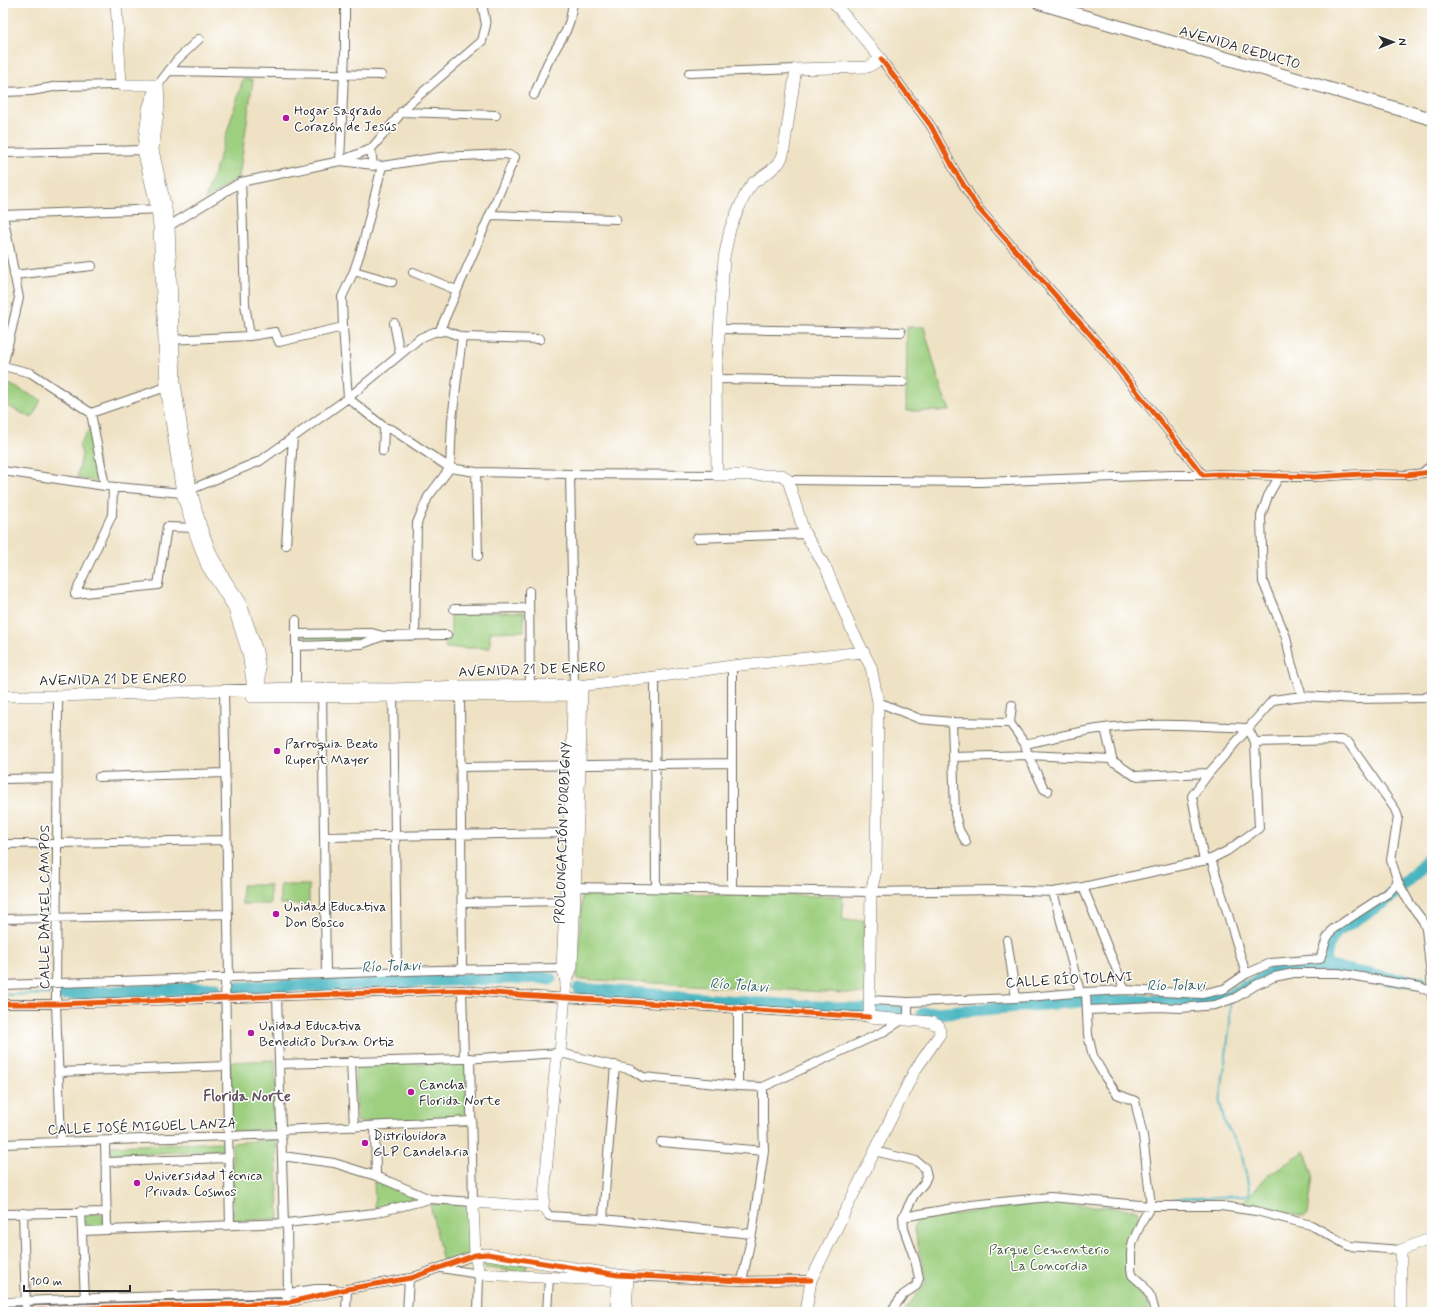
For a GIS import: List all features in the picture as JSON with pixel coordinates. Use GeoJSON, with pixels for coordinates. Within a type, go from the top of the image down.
{"type":"FeatureCollection","features":[{"type":"Feature","properties":{"kind":"main road"},"geometry":{"type":"LineString","coordinates":[[116,3],[121,85],[158,86],[159,105],[148,150],[162,209],[164,226],[170,387],[186,491],[197,528],[226,581],[240,601],[257,651],[260,672],[256,693]]}},
{"type":"Feature","properties":{"kind":"main road"},"geometry":{"type":"LineString","coordinates":[[806,1312],[811,1280],[914,1072],[940,1034],[939,1026],[931,1022],[869,1018],[872,892],[876,871],[878,702],[871,667],[850,626],[826,568],[806,534],[788,480],[782,475],[717,475],[716,379],[724,258],[730,229],[737,212],[753,183],[779,164],[783,155],[796,69],[868,67],[881,59],[834,3]]}},
{"type":"Feature","properties":{"kind":"main road","name":"AVENIDA REDUCTO"},"geometry":{"type":"LineString","coordinates":[[1039,3],[1432,119]]}},
{"type":"Feature","properties":{"kind":"main road","name":"AVENIDA 21 DE ENERO"},"geometry":{"type":"LineString","coordinates":[[3,696],[58,696],[224,691],[256,693],[322,693],[578,690],[732,666],[864,652]]}},
{"type":"Feature","properties":{"kind":"main road","name":"AVENIDA 21 DE ENERO"},"geometry":{"type":"LineString","coordinates":[[460,691],[530,685],[578,690]]}},
{"type":"Feature","properties":{"kind":"main road","name":"PROLONGACIÓN D'ORBIGNY"},"geometry":{"type":"LineString","coordinates":[[566,982],[562,968],[565,901],[571,887],[578,690]]}},
{"type":"Feature","properties":{"kind":"main road","name":"PROLONGACIÓN D'ORBIGNY"},"geometry":{"type":"LineString","coordinates":[[543,1207],[556,1061],[560,1053],[566,982],[572,967],[571,887],[568,833],[576,765]]}},
{"type":"Feature","properties":{"kind":"main road"},"geometry":{"type":"LineString","coordinates":[[543,1207],[473,1202],[475,1255],[479,1274],[548,1278],[623,1278]]}},
{"type":"Feature","properties":{"kind":"main road"},"geometry":{"type":"LineString","coordinates":[[1401,1312],[1401,1250],[1432,1238]]}},
{"type":"Feature","properties":{"kind":"main road"},"geometry":{"type":"LineString","coordinates":[[475,1255],[487,1254],[535,1261],[623,1278]]}},
{"type":"Feature","properties":{"kind":"main road"},"geometry":{"type":"LineString","coordinates":[[617,1312],[623,1278]]}},
{"type":"Feature","properties":{"kind":"main road"},"geometry":{"type":"LineString","coordinates":[[623,1278],[626,1312]]}},
{"type":"Feature","properties":{"kind":"street"},"geometry":{"type":"LineString","coordinates":[[340,161],[346,3]]}},
{"type":"Feature","properties":{"kind":"street"},"geometry":{"type":"LineString","coordinates":[[164,226],[240,182],[340,161],[371,149],[401,112],[482,41],[486,25],[482,3]]}},
{"type":"Feature","properties":{"kind":"street"},"geometry":{"type":"LineString","coordinates":[[534,95],[548,62],[566,31],[570,20],[573,3]]}},
{"type":"Feature","properties":{"kind":"street"},"geometry":{"type":"LineString","coordinates":[[158,86],[177,60],[199,39]]}},
{"type":"Feature","properties":{"kind":"street"},"geometry":{"type":"LineString","coordinates":[[881,59],[931,126],[955,171],[978,208],[1104,350],[1203,475]]}},
{"type":"Feature","properties":{"kind":"street"},"geometry":{"type":"LineString","coordinates":[[690,73],[796,69]]}},
{"type":"Feature","properties":{"kind":"street"},"geometry":{"type":"LineString","coordinates":[[169,71],[381,75]]}},
{"type":"Feature","properties":{"kind":"street"},"geometry":{"type":"LineString","coordinates":[[3,92],[31,91],[59,86],[121,85]]}},
{"type":"Feature","properties":{"kind":"street"},"geometry":{"type":"LineString","coordinates":[[401,112],[496,115]]}},
{"type":"Feature","properties":{"kind":"street"},"geometry":{"type":"LineString","coordinates":[[371,149],[373,166]]}},
{"type":"Feature","properties":{"kind":"street"},"geometry":{"type":"LineString","coordinates":[[3,153],[148,150]]}},
{"type":"Feature","properties":{"kind":"street"},"geometry":{"type":"LineString","coordinates":[[340,161],[382,166],[440,157],[506,154],[515,157],[439,332]]}},
{"type":"Feature","properties":{"kind":"street"},"geometry":{"type":"LineString","coordinates":[[382,166],[363,244],[354,271],[342,298],[342,327],[348,398],[384,427],[392,430],[450,468],[476,472],[717,475]]}},
{"type":"Feature","properties":{"kind":"street"},"geometry":{"type":"LineString","coordinates":[[240,182],[245,304],[250,336]]}},
{"type":"Feature","properties":{"kind":"street"},"geometry":{"type":"LineString","coordinates":[[162,209],[3,215],[19,298],[3,366],[31,372],[91,413],[109,486],[112,515],[75,594],[158,585],[166,527],[197,528]]}},
{"type":"Feature","properties":{"kind":"street"},"geometry":{"type":"LineString","coordinates":[[490,215],[616,219]]}},
{"type":"Feature","properties":{"kind":"street"},"geometry":{"type":"LineString","coordinates":[[14,275],[92,266]]}},
{"type":"Feature","properties":{"kind":"street"},"geometry":{"type":"LineString","coordinates":[[354,271],[392,282]]}},
{"type":"Feature","properties":{"kind":"street"},"geometry":{"type":"LineString","coordinates":[[413,272],[456,290]]}},
{"type":"Feature","properties":{"kind":"street"},"geometry":{"type":"LineString","coordinates":[[394,323],[400,354]]}},
{"type":"Feature","properties":{"kind":"street"},"geometry":{"type":"LineString","coordinates":[[169,340],[250,336],[275,332],[279,342],[342,327]]}},
{"type":"Feature","properties":{"kind":"street"},"geometry":{"type":"LineString","coordinates":[[719,329],[901,332]]}},
{"type":"Feature","properties":{"kind":"street"},"geometry":{"type":"LineString","coordinates":[[3,471],[109,486],[186,491],[260,461],[348,398],[420,338],[434,332],[446,331],[462,337],[540,339]]}},
{"type":"Feature","properties":{"kind":"street"},"geometry":{"type":"LineString","coordinates":[[415,636],[416,523],[428,497],[450,468],[452,420],[462,337]]}},
{"type":"Feature","properties":{"kind":"street"},"geometry":{"type":"LineString","coordinates":[[716,379],[903,382]]}},
{"type":"Feature","properties":{"kind":"street"},"geometry":{"type":"LineString","coordinates":[[91,413],[170,387]]}},
{"type":"Feature","properties":{"kind":"street"},"geometry":{"type":"LineString","coordinates":[[383,451],[384,427]]}},
{"type":"Feature","properties":{"kind":"street"},"geometry":{"type":"LineString","coordinates":[[286,545],[293,436]]}},
{"type":"Feature","properties":{"kind":"street"},"geometry":{"type":"LineString","coordinates":[[1421,474],[1432,465]]}},
{"type":"Feature","properties":{"kind":"street"},"geometry":{"type":"LineString","coordinates":[[476,472],[478,556]]}},
{"type":"Feature","properties":{"kind":"street"},"geometry":{"type":"LineString","coordinates":[[788,480],[979,482],[1172,475],[1280,475],[1315,477],[1362,474],[1406,475],[1432,472]]}},
{"type":"Feature","properties":{"kind":"street"},"geometry":{"type":"LineString","coordinates":[[570,474],[578,690]]}},
{"type":"Feature","properties":{"kind":"street"},"geometry":{"type":"LineString","coordinates":[[1280,475],[1268,496],[1260,516],[1264,582],[1286,637],[1291,662],[1302,696]]}},
{"type":"Feature","properties":{"kind":"street"},"geometry":{"type":"LineString","coordinates":[[697,538],[806,534]]}},
{"type":"Feature","properties":{"kind":"street"},"geometry":{"type":"LineString","coordinates":[[529,590],[530,685]]}},
{"type":"Feature","properties":{"kind":"street"},"geometry":{"type":"LineString","coordinates":[[454,609],[529,608]]}},
{"type":"Feature","properties":{"kind":"street"},"geometry":{"type":"LineString","coordinates":[[296,620],[296,692]]}},
{"type":"Feature","properties":{"kind":"street"},"geometry":{"type":"LineString","coordinates":[[296,634],[372,633],[383,636],[447,635]]}},
{"type":"Feature","properties":{"kind":"street"},"geometry":{"type":"LineString","coordinates":[[296,646],[362,644],[383,636]]}},
{"type":"Feature","properties":{"kind":"street"},"geometry":{"type":"LineString","coordinates":[[732,666],[732,889]]}},
{"type":"Feature","properties":{"kind":"street"},"geometry":{"type":"LineString","coordinates":[[655,677],[656,888]]}},
{"type":"Feature","properties":{"kind":"street"},"geometry":{"type":"LineString","coordinates":[[224,691],[228,914],[227,978],[225,998],[230,1225]]}},
{"type":"Feature","properties":{"kind":"street"},"geometry":{"type":"LineString","coordinates":[[460,691],[462,970]]}},
{"type":"Feature","properties":{"kind":"street"},"geometry":{"type":"LineString","coordinates":[[393,692],[397,972]]}},
{"type":"Feature","properties":{"kind":"street"},"geometry":{"type":"LineString","coordinates":[[322,693],[326,974]]}},
{"type":"Feature","properties":{"kind":"street"},"geometry":{"type":"LineString","coordinates":[[1246,974],[1208,860],[1192,796],[1208,773],[1273,700],[1302,696],[1357,699],[1422,698],[1432,695]]}},
{"type":"Feature","properties":{"kind":"street","name":"CALLE DANIEL CAMPOS"},"geometry":{"type":"LineString","coordinates":[[58,696],[58,918],[56,1004],[61,1142]]}},
{"type":"Feature","properties":{"kind":"street"},"geometry":{"type":"LineString","coordinates":[[878,702],[920,719],[952,722],[1010,723]]}},
{"type":"Feature","properties":{"kind":"street"},"geometry":{"type":"LineString","coordinates":[[1012,705],[1010,723],[1025,744],[1028,755],[1044,789],[1048,791]]}},
{"type":"Feature","properties":{"kind":"street"},"geometry":{"type":"LineString","coordinates":[[952,722],[955,814],[959,830],[966,842]]}},
{"type":"Feature","properties":{"kind":"street"},"geometry":{"type":"LineString","coordinates":[[1025,744],[1105,728],[1125,726],[1174,725],[1248,728]]}},
{"type":"Feature","properties":{"kind":"street"},"geometry":{"type":"LineString","coordinates":[[1105,728],[1113,762]]}},
{"type":"Feature","properties":{"kind":"street"},"geometry":{"type":"LineString","coordinates":[[571,887],[872,892],[995,890],[1053,892],[1208,860],[1227,851],[1259,828],[1254,742],[1248,728]]}},
{"type":"Feature","properties":{"kind":"street"},"geometry":{"type":"LineString","coordinates":[[1254,742],[1340,740],[1348,742],[1395,809],[1398,818],[1391,860],[1398,882],[1409,902],[1423,921],[1426,929],[1432,976],[1432,996]]}},
{"type":"Feature","properties":{"kind":"street"},"geometry":{"type":"LineString","coordinates":[[953,757],[1028,755],[1110,759],[1135,776],[1208,773]]}},
{"type":"Feature","properties":{"kind":"street"},"geometry":{"type":"LineString","coordinates":[[460,767],[731,763]]}},
{"type":"Feature","properties":{"kind":"street"},"geometry":{"type":"LineString","coordinates":[[99,777],[225,773]]}},
{"type":"Feature","properties":{"kind":"street"},"geometry":{"type":"LineString","coordinates":[[3,778],[58,778]]}},
{"type":"Feature","properties":{"kind":"street"},"geometry":{"type":"LineString","coordinates":[[324,837],[568,833]]}},
{"type":"Feature","properties":{"kind":"street"},"geometry":{"type":"LineString","coordinates":[[3,844],[226,840]]}},
{"type":"Feature","properties":{"kind":"street","name":"CALLE RÍO TOLAVI"},"geometry":{"type":"LineString","coordinates":[[870,1000],[908,1002],[1016,998],[1125,990],[1202,994],[1224,989],[1246,974],[1271,963],[1320,959],[1327,938],[1333,929],[1388,893],[1398,882]]}},
{"type":"Feature","properties":{"kind":"street"},"geometry":{"type":"LineString","coordinates":[[1083,887],[1125,990]]}},
{"type":"Feature","properties":{"kind":"street"},"geometry":{"type":"LineString","coordinates":[[1053,892],[1084,992],[1088,1009],[1088,1035],[1093,1056],[1105,1078],[1118,1094],[1135,1101],[1143,1136],[1151,1206],[1133,1241],[1131,1268],[1132,1275],[1143,1285],[1151,1297],[1155,1312]]}},
{"type":"Feature","properties":{"kind":"street"},"geometry":{"type":"LineString","coordinates":[[462,903],[565,901]]}},
{"type":"Feature","properties":{"kind":"street"},"geometry":{"type":"LineString","coordinates":[[3,919],[228,914]]}},
{"type":"Feature","properties":{"kind":"street"},"geometry":{"type":"LineString","coordinates":[[1007,940],[1016,998]]}},
{"type":"Feature","properties":{"kind":"street"},"geometry":{"type":"LineString","coordinates":[[3,986],[326,974],[562,968]]}},
{"type":"Feature","properties":{"kind":"street"},"geometry":{"type":"LineString","coordinates":[[1088,1009],[1156,1007],[1181,1008],[1215,1005],[1235,998],[1256,985],[1274,977],[1294,973],[1338,973],[1420,987],[1432,996]]}},
{"type":"Feature","properties":{"kind":"street"},"geometry":{"type":"LineString","coordinates":[[82,1231],[285,1223],[375,1213],[430,1199],[473,1202],[472,1122],[462,990]]}},
{"type":"Feature","properties":{"kind":"street"},"geometry":{"type":"LineString","coordinates":[[3,1004],[56,1004],[462,990],[869,1018]]}},
{"type":"Feature","properties":{"kind":"street"},"geometry":{"type":"LineString","coordinates":[[277,996],[288,1293],[285,1312]]}},
{"type":"Feature","properties":{"kind":"street"},"geometry":{"type":"LineString","coordinates":[[279,1064],[467,1059],[560,1053],[615,1065],[632,1070],[643,1077],[763,1087],[883,1032],[905,1020],[908,1002]]}},
{"type":"Feature","properties":{"kind":"street"},"geometry":{"type":"LineString","coordinates":[[738,1009],[738,1086]]}},
{"type":"Feature","properties":{"kind":"street"},"geometry":{"type":"LineString","coordinates":[[351,1061],[354,1127]]}},
{"type":"Feature","properties":{"kind":"street"},"geometry":{"type":"LineString","coordinates":[[602,1219],[615,1065]]}},
{"type":"Feature","properties":{"kind":"street"},"geometry":{"type":"LineString","coordinates":[[58,1072],[227,1066]]}},
{"type":"Feature","properties":{"kind":"street"},"geometry":{"type":"LineString","coordinates":[[742,1281],[752,1234],[764,1151],[763,1087]]}},
{"type":"Feature","properties":{"kind":"street","name":"CALLE JOSÉ MIGUEL LANZA"},"geometry":{"type":"LineString","coordinates":[[3,1144],[228,1136],[354,1127],[472,1122]]}},
{"type":"Feature","properties":{"kind":"street"},"geometry":{"type":"LineString","coordinates":[[375,1126],[376,1176]]}},
{"type":"Feature","properties":{"kind":"street"},"geometry":{"type":"LineString","coordinates":[[105,1141],[107,1230]]}},
{"type":"Feature","properties":{"kind":"street"},"geometry":{"type":"LineString","coordinates":[[661,1142],[764,1151]]}},
{"type":"Feature","properties":{"kind":"street"},"geometry":{"type":"LineString","coordinates":[[874,1151],[916,1161],[925,1168],[927,1176],[924,1183],[914,1195],[903,1217],[904,1229],[915,1260],[919,1278],[916,1286],[903,1295],[892,1310]]}},
{"type":"Feature","properties":{"kind":"street"},"geometry":{"type":"LineString","coordinates":[[282,1156],[334,1163],[376,1176],[430,1199]]}},
{"type":"Feature","properties":{"kind":"street"},"geometry":{"type":"LineString","coordinates":[[106,1162],[229,1158]]}},
{"type":"Feature","properties":{"kind":"street"},"geometry":{"type":"LineString","coordinates":[[903,1217],[971,1206],[1050,1197],[1151,1206],[1221,1206],[1256,1211],[1311,1224],[1349,1246],[1401,1250]]}},
{"type":"Feature","properties":{"kind":"street"},"geometry":{"type":"LineString","coordinates":[[543,1207],[549,1216],[602,1219],[752,1234]]}},
{"type":"Feature","properties":{"kind":"street"},"geometry":{"type":"LineString","coordinates":[[3,1214],[81,1211],[107,1212]]}},
{"type":"Feature","properties":{"kind":"street"},"geometry":{"type":"LineString","coordinates":[[81,1211],[85,1299]]}},
{"type":"Feature","properties":{"kind":"street"},"geometry":{"type":"LineString","coordinates":[[22,1311],[23,1213]]}},
{"type":"Feature","properties":{"kind":"street"},"geometry":{"type":"LineString","coordinates":[[3,1312],[197,1308],[286,1303],[347,1289],[409,1279],[475,1255]]}},
{"type":"Feature","properties":{"kind":"street"},"geometry":{"type":"LineString","coordinates":[[534,1277],[535,1261]]}},
{"type":"Feature","properties":{"kind":"street"},"geometry":{"type":"LineString","coordinates":[[440,1268],[479,1274],[478,1312]]}},
{"type":"Feature","properties":{"kind":"street"},"geometry":{"type":"LineString","coordinates":[[547,1312],[548,1278]]}},
{"type":"Feature","properties":{"kind":"street"},"geometry":{"type":"LineString","coordinates":[[623,1278],[742,1281],[811,1280]]}},
{"type":"Feature","properties":{"kind":"street"},"geometry":{"type":"LineString","coordinates":[[407,1312],[409,1279]]}},
{"type":"Feature","properties":{"kind":"street"},"geometry":{"type":"LineString","coordinates":[[3,1302],[288,1293],[316,1289],[347,1289]]}},
{"type":"Feature","properties":{"kind":"street"},"geometry":{"type":"LineString","coordinates":[[346,1312],[347,1289]]}},
{"type":"Feature","properties":{"kind":"street"},"geometry":{"type":"LineString","coordinates":[[94,1298],[100,1309]]}},
{"type":"Feature","properties":{"kind":"green space"},"geometry":{"type":"Polygon","coordinates":[[[243,79],[253,80],[239,177],[205,200],[222,149],[243,79]]]}},
{"type":"Feature","properties":{"kind":"green space"},"geometry":{"type":"Polygon","coordinates":[[[907,327],[924,327],[941,389],[950,411],[906,411],[907,327]]]}},
{"type":"Feature","properties":{"kind":"green space"},"geometry":{"type":"Polygon","coordinates":[[[9,384],[41,400],[32,418],[3,404],[3,397],[9,384]]]}},
{"type":"Feature","properties":{"kind":"green space"},"geometry":{"type":"Polygon","coordinates":[[[90,428],[97,459],[99,478],[94,481],[77,478],[82,454],[79,445],[90,428]]]}},
{"type":"Feature","properties":{"kind":"green space"},"geometry":{"type":"Polygon","coordinates":[[[451,612],[524,612],[524,631],[490,632],[490,648],[445,648],[446,639],[451,638],[451,612]]]}},
{"type":"Feature","properties":{"kind":"green space"},"geometry":{"type":"Polygon","coordinates":[[[301,636],[366,636],[361,642],[301,643],[301,636]]]}},
{"type":"Feature","properties":{"kind":"green space"},"geometry":{"type":"Polygon","coordinates":[[[242,885],[270,885],[270,904],[242,904],[242,885]]]}},
{"type":"Feature","properties":{"kind":"green space"},"geometry":{"type":"Polygon","coordinates":[[[280,885],[309,885],[309,905],[280,904],[280,885]]]}},
{"type":"Feature","properties":{"kind":"green space"},"geometry":{"type":"Polygon","coordinates":[[[582,892],[842,896],[843,920],[864,920],[864,994],[577,979],[582,892]]]}},
{"type":"Feature","properties":{"kind":"green space"},"geometry":{"type":"Polygon","coordinates":[[[275,1060],[278,1129],[232,1131],[230,1062],[275,1060]]]}},
{"type":"Feature","properties":{"kind":"green space","name":"Cancha Florida Norte"},"geometry":{"type":"Polygon","coordinates":[[[466,1062],[468,1119],[357,1122],[355,1065],[466,1062]]]}},
{"type":"Feature","properties":{"kind":"green space"},"geometry":{"type":"Polygon","coordinates":[[[276,1139],[279,1219],[233,1221],[232,1143],[276,1139]]]}},
{"type":"Feature","properties":{"kind":"green space"},"geometry":{"type":"Polygon","coordinates":[[[224,1142],[226,1144],[226,1148],[224,1150],[113,1155],[110,1151],[112,1146],[224,1142]]]}},
{"type":"Feature","properties":{"kind":"green space"},"geometry":{"type":"Polygon","coordinates":[[[1305,1151],[1313,1176],[1308,1214],[1304,1217],[1242,1203],[1268,1175],[1305,1151]]]}},
{"type":"Feature","properties":{"kind":"green space"},"geometry":{"type":"Polygon","coordinates":[[[374,1180],[415,1198],[375,1209],[374,1180]]]}},
{"type":"Feature","properties":{"kind":"green space","name":"Parque Cementerio La Concordia"},"geometry":{"type":"Polygon","coordinates":[[[1048,1202],[1138,1210],[1139,1215],[1127,1244],[1126,1273],[1148,1305],[1147,1312],[903,1312],[926,1283],[914,1226],[917,1220],[1048,1202]]]}},
{"type":"Feature","properties":{"kind":"green space"},"geometry":{"type":"Polygon","coordinates":[[[430,1204],[468,1204],[469,1254],[443,1262],[430,1204]]]}},
{"type":"Feature","properties":{"kind":"green space"},"geometry":{"type":"Polygon","coordinates":[[[95,1213],[104,1216],[104,1224],[99,1228],[91,1228],[85,1224],[84,1220],[88,1215],[95,1213]]]}},
{"type":"Feature","properties":{"kind":"green space"},"geometry":{"type":"Polygon","coordinates":[[[484,1259],[527,1264],[526,1272],[485,1268],[484,1259]]]}},
{"type":"Feature","properties":{"kind":"waterway"},"geometry":{"type":"LineString","coordinates":[[1403,885],[1432,854]]}},
{"type":"Feature","properties":{"kind":"waterway"},"geometry":{"type":"LineString","coordinates":[[1324,966],[1327,947],[1336,932],[1393,894]]}},
{"type":"Feature","properties":{"kind":"waterway","name":"Río Tolavi"},"geometry":{"type":"LineString","coordinates":[[923,1014],[1081,1001],[1208,1001],[1230,996],[1272,973],[1289,968],[1324,966],[1390,979],[1420,982]]}},
{"type":"Feature","properties":{"kind":"waterway","name":"Río Tolavi"},"geometry":{"type":"LineString","coordinates":[[232,988],[538,977],[550,979]]}},
{"type":"Feature","properties":{"kind":"waterway","name":"Río Tolavi"},"geometry":{"type":"LineString","coordinates":[[62,994],[215,988]]}},
{"type":"Feature","properties":{"kind":"waterway","name":"Río Tolavi"},"geometry":{"type":"LineString","coordinates":[[579,989],[751,1003],[898,1012]]}},
{"type":"Feature","properties":{"kind":"waterway","name":"Río Tolavi"},"geometry":{"type":"LineString","coordinates":[[3,995],[50,994]]}},
{"type":"Feature","properties":{"kind":"waterway"},"geometry":{"type":"LineString","coordinates":[[1174,1199],[1241,1196],[1250,1194],[1241,1151],[1225,1123],[1220,1103],[1230,1023],[1230,1001]]}},
{"type":"Feature","properties":{"kind":"cycle path"},"geometry":{"type":"LineString","coordinates":[[881,59],[931,126],[955,171],[978,208],[1104,350],[1203,475],[1218,474],[1315,477],[1362,474],[1406,475],[1432,472]]}},
{"type":"Feature","properties":{"kind":"cycle path"},"geometry":{"type":"LineString","coordinates":[[3,1004],[56,1004],[462,990],[519,995],[869,1017]]}},
{"type":"Feature","properties":{"kind":"cycle path"},"geometry":{"type":"LineString","coordinates":[[3,1312],[286,1303],[347,1289],[411,1278],[475,1255],[487,1254],[618,1275],[742,1281],[811,1280]]}},
{"type":"Feature","properties":{"kind":"place","name":"Hogar Sagrado Corazón de Jesús"},"geometry":{"type":"Point","coordinates":[286,118]}},
{"type":"Feature","properties":{"kind":"place","name":"Parroquia Beato Rupert Mayer"},"geometry":{"type":"Point","coordinates":[277,751]}},
{"type":"Feature","properties":{"kind":"place","name":"Unidad Educativa Don Bosco"},"geometry":{"type":"Point","coordinates":[276,914]}},
{"type":"Feature","properties":{"kind":"place","name":"Unidad Educativa Benedicto Duran Ortiz"},"geometry":{"type":"Point","coordinates":[251,1033]}},
{"type":"Feature","properties":{"kind":"place","name":"Cancha Florida Norte"},"geometry":{"type":"Point","coordinates":[411,1092]}},
{"type":"Feature","properties":{"kind":"place","name":"Distribuidora GLP Candelaria"},"geometry":{"type":"Point","coordinates":[365,1143]}},
{"type":"Feature","properties":{"kind":"place","name":"Universidad Técnica Privada Cosmos"},"geometry":{"type":"Point","coordinates":[137,1183]}},
{"type":"Feature","properties":{"kind":"district","name":"Florida Norte"},"geometry":{"type":"Point","coordinates":[247,1096]}}]}
